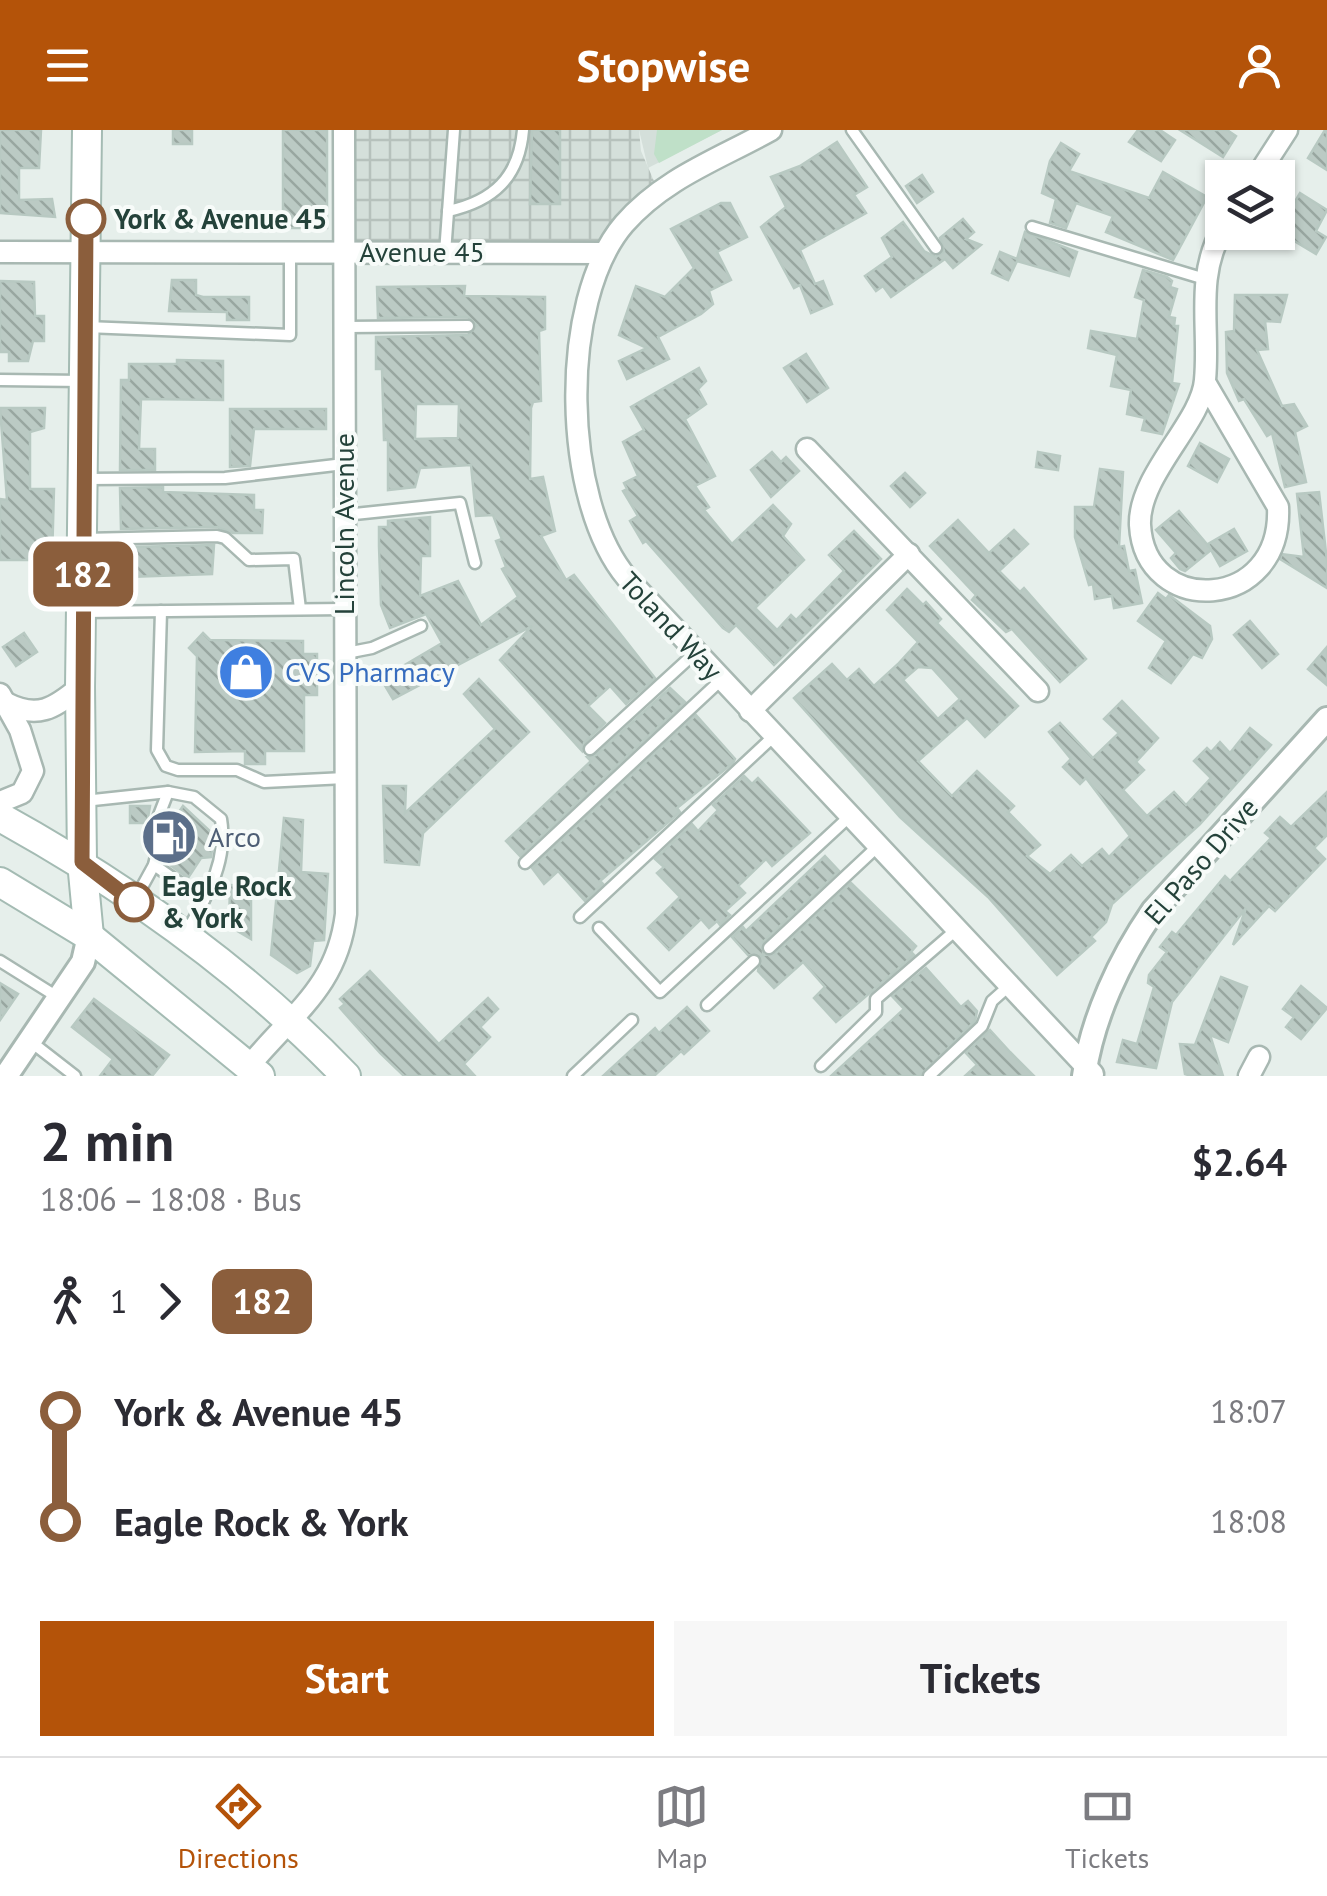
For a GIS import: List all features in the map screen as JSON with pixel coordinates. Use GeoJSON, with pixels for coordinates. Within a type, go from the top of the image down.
{"type":"FeatureCollection","features":[{"type":"Feature","properties":{"kind":"main road"},"geometry":{"type":"LineString","coordinates":[[87,130],[80,688],[82,862],[89,936]]}},
{"type":"Feature","properties":{"kind":"main road"},"geometry":{"type":"LineString","coordinates":[[0,818],[82,862],[290,1017],[346,1076]]}},
{"type":"Feature","properties":{"kind":"main road"},"geometry":{"type":"LineString","coordinates":[[0,882],[89,936],[255,1070]]}},
{"type":"Feature","properties":{"kind":"street","name":"Lincoln Avenue"},"geometry":{"type":"LineString","coordinates":[[255,1070],[290,1017],[322,988],[342,950],[346,778],[344,130]]}},
{"type":"Feature","properties":{"kind":"street","name":"Toland Way"},"geometry":{"type":"LineString","coordinates":[[772,130],[675,179],[635,213],[604,253],[582,312],[580,438],[586,497],[610,559],[1088,1072]]}},
{"type":"Feature","properties":{"kind":"street"},"geometry":{"type":"LineString","coordinates":[[1268,160],[1287,130]]}},
{"type":"Feature","properties":{"kind":"street"},"geometry":{"type":"LineString","coordinates":[[1206,384],[1146,492],[1140,522],[1146,554],[1156,567],[1169,579],[1205,591],[1228,589],[1263,568],[1279,530],[1278,508],[1206,384],[1205,280],[1215,250]]}},
{"type":"Feature","properties":{"kind":"street","name":"Avenue 45"},"geometry":{"type":"LineString","coordinates":[[0,252],[604,253]]}},
{"type":"Feature","properties":{"kind":"street"},"geometry":{"type":"LineString","coordinates":[[807,449],[1038,691]]}},
{"type":"Feature","properties":{"kind":"street"},"geometry":{"type":"LineString","coordinates":[[750,711],[910,554]]}},
{"type":"Feature","properties":{"kind":"street"},"geometry":{"type":"LineString","coordinates":[[3,698],[22,711],[48,711],[80,688]]}},
{"type":"Feature","properties":{"kind":"street"},"geometry":{"type":"LineString","coordinates":[[0,802],[22,794],[34,772],[3,698]]}},
{"type":"Feature","properties":{"kind":"street","name":"El Paso Drive"},"geometry":{"type":"LineString","coordinates":[[1088,1072],[1118,969],[1153,911],[1327,720]]}},
{"type":"Feature","properties":{"kind":"street"},"geometry":{"type":"LineString","coordinates":[[6,1076],[82,962],[89,936]]}},
{"type":"Feature","properties":{"kind":"street"},"geometry":{"type":"LineString","coordinates":[[1249,1076],[1260,1056]]}},
{"type":"Feature","properties":{"kind":"lane"},"geometry":{"type":"LineString","coordinates":[[446,252],[454,130]]}},
{"type":"Feature","properties":{"kind":"lane"},"geometry":{"type":"LineString","coordinates":[[448,210],[476,205],[506,181],[518,163],[523,130]]}},
{"type":"Feature","properties":{"kind":"lane"},"geometry":{"type":"LineString","coordinates":[[852,130],[936,248]]}},
{"type":"Feature","properties":{"kind":"lane"},"geometry":{"type":"LineString","coordinates":[[1032,226],[1205,280]]}},
{"type":"Feature","properties":{"kind":"lane"},"geometry":{"type":"LineString","coordinates":[[85,327],[290,336],[290,252]]}},
{"type":"Feature","properties":{"kind":"lane"},"geometry":{"type":"LineString","coordinates":[[344,327],[468,326]]}},
{"type":"Feature","properties":{"kind":"lane"},"geometry":{"type":"LineString","coordinates":[[0,380],[85,381]]}},
{"type":"Feature","properties":{"kind":"lane"},"geometry":{"type":"LineString","coordinates":[[84,479],[226,478],[344,464]]}},
{"type":"Feature","properties":{"kind":"lane"},"geometry":{"type":"LineString","coordinates":[[344,515],[460,503],[474,563]]}},
{"type":"Feature","properties":{"kind":"lane"},"geometry":{"type":"LineString","coordinates":[[83,538],[216,536],[225,538],[248,560],[296,561],[300,609]]}},
{"type":"Feature","properties":{"kind":"lane"},"geometry":{"type":"LineString","coordinates":[[82,612],[345,609]]}},
{"type":"Feature","properties":{"kind":"lane"},"geometry":{"type":"LineString","coordinates":[[161,612],[158,750],[166,766],[178,770],[238,770],[264,782],[346,778]]}},
{"type":"Feature","properties":{"kind":"lane"},"geometry":{"type":"LineString","coordinates":[[345,653],[372,648],[421,626]]}},
{"type":"Feature","properties":{"kind":"lane"},"geometry":{"type":"LineString","coordinates":[[590,749],[696,652]]}},
{"type":"Feature","properties":{"kind":"lane"},"geometry":{"type":"LineString","coordinates":[[526,863],[721,680]]}},
{"type":"Feature","properties":{"kind":"lane"},"geometry":{"type":"LineString","coordinates":[[580,916],[774,736]]}},
{"type":"Feature","properties":{"kind":"lane"},"geometry":{"type":"LineString","coordinates":[[134,902],[154,865],[159,844],[154,828],[168,792]]}},
{"type":"Feature","properties":{"kind":"lane"},"geometry":{"type":"LineString","coordinates":[[81,802],[168,792],[194,797],[220,819],[224,839],[220,862],[183,938]]}},
{"type":"Feature","properties":{"kind":"lane"},"geometry":{"type":"LineString","coordinates":[[599,928],[660,992],[850,816]]}},
{"type":"Feature","properties":{"kind":"lane"},"geometry":{"type":"LineString","coordinates":[[768,948],[878,846]]}},
{"type":"Feature","properties":{"kind":"lane"},"geometry":{"type":"LineString","coordinates":[[154,865],[204,900]]}},
{"type":"Feature","properties":{"kind":"lane"},"geometry":{"type":"LineString","coordinates":[[821,1066],[876,1012],[876,999],[957,929]]}},
{"type":"Feature","properties":{"kind":"lane"},"geometry":{"type":"LineString","coordinates":[[0,961],[60,998]]}},
{"type":"Feature","properties":{"kind":"lane"},"geometry":{"type":"LineString","coordinates":[[707,1005],[754,961]]}},
{"type":"Feature","properties":{"kind":"lane"},"geometry":{"type":"LineString","coordinates":[[929,1076],[982,1026],[992,1002],[1010,985]]}},
{"type":"Feature","properties":{"kind":"lane"},"geometry":{"type":"LineString","coordinates":[[575,1075],[632,1020]]}},
{"type":"Feature","properties":{"kind":"lane"},"geometry":{"type":"LineString","coordinates":[[30,1041],[75,1076]]}},
{"type":"Feature","properties":{"kind":"shaded area"},"geometry":{"type":"Polygon","coordinates":[[[347,130],[639,130],[641,151],[657,188],[600,246],[346,247],[347,130]]]}},
{"type":"Feature","properties":{"kind":"shaded area"},"geometry":{"type":"Polygon","coordinates":[[[639,130],[722,130],[648,168],[639,130]]]}},
{"type":"Feature","properties":{"kind":"green space"},"geometry":{"type":"Polygon","coordinates":[[[657,130],[722,130],[659,163],[654,154],[657,130]]]}},
{"type":"Feature","properties":{"kind":"building"},"geometry":{"type":"Polygon","coordinates":[[[0,130],[41,130],[39,168],[19,168],[19,200],[52,199],[55,217],[0,213],[0,130]]]}},
{"type":"Feature","properties":{"kind":"building"},"geometry":{"type":"Polygon","coordinates":[[[173,130],[192,130],[192,144],[173,144],[173,130]]]}},
{"type":"Feature","properties":{"kind":"building"},"geometry":{"type":"Polygon","coordinates":[[[283,130],[327,130],[327,228],[283,228],[283,130]]]}},
{"type":"Feature","properties":{"kind":"building"},"geometry":{"type":"Polygon","coordinates":[[[532,130],[560,130],[560,204],[530,204],[532,130]]]}},
{"type":"Feature","properties":{"kind":"building"},"geometry":{"type":"Polygon","coordinates":[[[1138,130],[1160,130],[1175,140],[1161,161],[1129,142],[1138,130]]]}},
{"type":"Feature","properties":{"kind":"building"},"geometry":{"type":"Polygon","coordinates":[[[1180,130],[1227,130],[1236,136],[1223,157],[1180,130]]]}},
{"type":"Feature","properties":{"kind":"building"},"geometry":{"type":"Polygon","coordinates":[[[1327,130],[1327,170],[1308,158],[1327,130]]]}},
{"type":"Feature","properties":{"kind":"building"},"geometry":{"type":"Polygon","coordinates":[[[837,142],[867,187],[854,195],[866,213],[800,250],[815,284],[823,281],[832,304],[811,313],[800,285],[794,288],[761,227],[786,207],[771,177],[800,166],[837,142]]]}},
{"type":"Feature","properties":{"kind":"building"},"geometry":{"type":"Polygon","coordinates":[[[1061,143],[1079,154],[1069,171],[1149,198],[1163,172],[1205,196],[1205,201],[1173,260],[1106,232],[1113,216],[1076,203],[1066,228],[1050,223],[1056,199],[1042,193],[1050,161],[1061,143]]]}},
{"type":"Feature","properties":{"kind":"building"},"geometry":{"type":"Polygon","coordinates":[[[922,175],[933,192],[917,203],[906,186],[922,175]]]}},
{"type":"Feature","properties":{"kind":"building"},"geometry":{"type":"Polygon","coordinates":[[[1300,193],[1327,210],[1316,231],[1326,237],[1316,254],[1295,241],[1295,202],[1300,193]]]}},
{"type":"Feature","properties":{"kind":"building"},"geometry":{"type":"Polygon","coordinates":[[[721,203],[730,203],[747,237],[717,252],[731,280],[709,291],[713,304],[701,314],[658,337],[669,359],[627,379],[619,361],[647,348],[619,335],[636,286],[665,297],[694,268],[671,229],[721,203]]]}},
{"type":"Feature","properties":{"kind":"building"},"geometry":{"type":"Polygon","coordinates":[[[963,219],[974,232],[966,239],[981,245],[953,268],[945,259],[891,297],[883,286],[876,291],[865,276],[892,257],[882,238],[903,222],[924,251],[936,257],[944,251],[940,238],[963,219]]]}},
{"type":"Feature","properties":{"kind":"building"},"geometry":{"type":"Polygon","coordinates":[[[1025,232],[1077,252],[1069,276],[1017,261],[1008,280],[992,273],[1000,252],[1017,259],[1025,232]]]}},
{"type":"Feature","properties":{"kind":"building"},"geometry":{"type":"Polygon","coordinates":[[[1143,270],[1167,277],[1172,281],[1170,287],[1177,289],[1169,317],[1175,318],[1174,326],[1178,326],[1172,383],[1179,384],[1162,434],[1142,430],[1145,418],[1127,414],[1131,390],[1111,386],[1117,355],[1088,348],[1091,331],[1137,339],[1144,300],[1135,297],[1143,270]]]}},
{"type":"Feature","properties":{"kind":"building"},"geometry":{"type":"Polygon","coordinates":[[[172,280],[196,280],[196,295],[203,297],[249,297],[249,320],[227,320],[227,312],[169,311],[172,280]]]}},
{"type":"Feature","properties":{"kind":"building"},"geometry":{"type":"Polygon","coordinates":[[[0,281],[34,282],[35,316],[44,316],[44,341],[33,341],[28,361],[9,361],[9,352],[0,352],[0,281]]]}},
{"type":"Feature","properties":{"kind":"building"},"geometry":{"type":"Polygon","coordinates":[[[465,286],[464,296],[545,297],[545,329],[539,331],[541,401],[533,402],[531,408],[530,479],[543,477],[555,531],[541,536],[566,580],[574,575],[655,678],[626,704],[610,686],[588,706],[605,723],[584,743],[582,751],[500,660],[532,626],[393,699],[381,679],[442,643],[426,614],[390,628],[381,605],[379,546],[379,527],[388,527],[388,521],[430,517],[430,556],[421,556],[420,596],[458,581],[481,625],[518,597],[502,569],[506,567],[496,541],[502,539],[493,515],[476,516],[471,465],[420,468],[415,487],[388,490],[388,440],[384,440],[382,369],[376,369],[376,337],[468,335],[477,325],[468,317],[378,318],[377,287],[465,286]],[[416,404],[415,439],[458,438],[459,404],[416,404]]]}},
{"type":"Feature","properties":{"kind":"building"},"geometry":{"type":"Polygon","coordinates":[[[1235,295],[1287,295],[1280,322],[1265,321],[1268,349],[1257,350],[1282,406],[1294,404],[1307,426],[1295,432],[1306,482],[1285,487],[1272,433],[1267,436],[1244,399],[1239,401],[1227,373],[1226,332],[1234,331],[1235,295]]]}},
{"type":"Feature","properties":{"kind":"building"},"geometry":{"type":"Polygon","coordinates":[[[806,354],[828,388],[807,402],[784,368],[806,354]]]}},
{"type":"Feature","properties":{"kind":"building"},"geometry":{"type":"Polygon","coordinates":[[[177,360],[223,361],[223,400],[141,399],[139,449],[155,449],[155,470],[120,470],[121,380],[129,380],[129,364],[177,364],[177,360]]]}},
{"type":"Feature","properties":{"kind":"building"},"geometry":{"type":"Polygon","coordinates":[[[699,368],[706,381],[698,389],[706,404],[685,419],[715,476],[695,486],[709,507],[704,510],[732,544],[773,505],[791,524],[783,536],[804,560],[755,608],[777,630],[791,615],[796,620],[844,571],[829,555],[854,531],[881,559],[774,665],[736,625],[729,632],[723,628],[646,541],[643,543],[630,521],[638,516],[623,491],[627,489],[624,483],[638,476],[623,442],[644,430],[631,407],[699,368]]]}},
{"type":"Feature","properties":{"kind":"building"},"geometry":{"type":"Polygon","coordinates":[[[0,408],[45,408],[44,428],[30,432],[30,489],[54,489],[52,560],[0,560],[0,499],[7,500],[0,408]]]}},
{"type":"Feature","properties":{"kind":"building"},"geometry":{"type":"Polygon","coordinates":[[[230,409],[326,409],[326,429],[254,429],[250,466],[230,467],[230,409]]]}},
{"type":"Feature","properties":{"kind":"building"},"geometry":{"type":"Polygon","coordinates":[[[1200,443],[1229,459],[1217,482],[1188,466],[1200,443]]]}},
{"type":"Feature","properties":{"kind":"building"},"geometry":{"type":"Polygon","coordinates":[[[772,452],[781,462],[786,457],[799,471],[771,497],[751,470],[772,452]]]}},
{"type":"Feature","properties":{"kind":"building"},"geometry":{"type":"Polygon","coordinates":[[[1038,452],[1060,456],[1058,470],[1036,467],[1038,452]]]}},
{"type":"Feature","properties":{"kind":"building"},"geometry":{"type":"Polygon","coordinates":[[[1100,469],[1123,472],[1119,547],[1124,546],[1129,571],[1135,570],[1142,603],[1114,608],[1112,596],[1095,599],[1093,584],[1089,585],[1075,537],[1075,507],[1094,507],[1100,469]]]}},
{"type":"Feature","properties":{"kind":"building"},"geometry":{"type":"Polygon","coordinates":[[[905,473],[925,493],[910,507],[891,486],[905,473]]]}},
{"type":"Feature","properties":{"kind":"building"},"geometry":{"type":"Polygon","coordinates":[[[163,487],[163,492],[254,495],[254,510],[263,510],[262,533],[233,533],[217,527],[121,529],[120,488],[163,487]]]}},
{"type":"Feature","properties":{"kind":"building"},"geometry":{"type":"Polygon","coordinates":[[[1319,492],[1327,588],[1280,559],[1282,554],[1304,557],[1297,494],[1319,492]]]}},
{"type":"Feature","properties":{"kind":"building"},"geometry":{"type":"Polygon","coordinates":[[[1179,511],[1211,549],[1208,544],[1234,529],[1247,551],[1220,566],[1211,550],[1185,571],[1180,569],[1171,558],[1176,553],[1156,530],[1179,511]]]}},
{"type":"Feature","properties":{"kind":"building"},"geometry":{"type":"Polygon","coordinates":[[[958,520],[989,553],[1014,530],[1028,544],[999,571],[1020,592],[1024,588],[1086,659],[1060,682],[1012,629],[1006,632],[972,600],[976,595],[930,546],[958,520]]]}},
{"type":"Feature","properties":{"kind":"building"},"geometry":{"type":"Polygon","coordinates":[[[214,545],[212,574],[129,577],[129,547],[214,545]]]}},
{"type":"Feature","properties":{"kind":"building"},"geometry":{"type":"Polygon","coordinates":[[[907,589],[923,605],[926,602],[941,619],[937,623],[1018,706],[985,737],[967,718],[918,761],[952,796],[977,771],[1014,806],[1008,812],[1040,845],[1027,856],[1050,874],[1071,855],[1082,866],[1102,849],[1109,857],[1130,836],[1086,778],[1080,784],[1063,767],[1071,759],[1049,732],[1060,723],[1093,758],[1119,733],[1104,719],[1122,701],[1158,738],[1136,762],[1144,770],[1123,790],[1147,816],[1174,792],[1186,805],[1211,778],[1194,761],[1207,748],[1211,752],[1220,742],[1230,753],[1250,728],[1271,745],[1200,824],[1112,904],[1106,922],[1091,937],[1095,941],[1057,975],[988,897],[900,817],[794,698],[832,664],[847,680],[859,669],[874,686],[898,664],[918,642],[887,610],[907,589]],[[918,667],[903,680],[938,719],[960,699],[932,668],[918,667]]]}},
{"type":"Feature","properties":{"kind":"building"},"geometry":{"type":"Polygon","coordinates":[[[1158,593],[1166,599],[1169,595],[1210,626],[1212,639],[1202,658],[1193,654],[1171,683],[1149,668],[1166,641],[1138,621],[1158,593]]]}},
{"type":"Feature","properties":{"kind":"building"},"geometry":{"type":"Polygon","coordinates":[[[1250,621],[1278,654],[1262,668],[1234,635],[1250,621]]]}},
{"type":"Feature","properties":{"kind":"building"},"geometry":{"type":"Polygon","coordinates":[[[24,633],[37,652],[16,666],[3,647],[24,633]]]}},
{"type":"Feature","properties":{"kind":"building"},"geometry":{"type":"Polygon","coordinates":[[[203,633],[210,640],[303,641],[303,654],[317,654],[317,695],[304,695],[304,751],[265,751],[265,764],[245,764],[245,751],[195,752],[197,656],[189,648],[203,633]]]}},
{"type":"Feature","properties":{"kind":"building"},"geometry":{"type":"Polygon","coordinates":[[[1327,647],[1327,685],[1308,669],[1327,647]]]}},
{"type":"Feature","properties":{"kind":"building"},"geometry":{"type":"Polygon","coordinates":[[[479,679],[529,732],[423,833],[419,865],[385,862],[383,786],[406,786],[405,813],[495,729],[464,694],[479,679]]]}},
{"type":"Feature","properties":{"kind":"building"},"geometry":{"type":"Polygon","coordinates":[[[670,688],[685,702],[520,856],[506,841],[591,761],[587,757],[596,755],[670,688]]]}},
{"type":"Feature","properties":{"kind":"building"},"geometry":{"type":"Polygon","coordinates":[[[696,715],[735,759],[733,763],[677,808],[680,812],[600,881],[603,884],[585,901],[558,871],[544,884],[532,868],[696,715]]]}},
{"type":"Feature","properties":{"kind":"building"},"geometry":{"type":"Polygon","coordinates":[[[744,776],[752,784],[758,778],[810,833],[772,866],[766,859],[738,886],[745,893],[725,911],[730,915],[720,925],[717,921],[709,928],[701,919],[669,950],[648,928],[680,897],[657,873],[664,867],[655,859],[692,824],[698,831],[718,810],[713,805],[744,776]]]}},
{"type":"Feature","properties":{"kind":"building"},"geometry":{"type":"Polygon","coordinates":[[[1327,792],[1327,835],[1314,848],[1325,859],[1275,911],[1269,906],[1233,945],[1246,908],[1172,1002],[1156,1068],[1117,1062],[1123,1040],[1137,1044],[1154,987],[1148,983],[1149,975],[1167,952],[1160,947],[1172,932],[1176,935],[1225,876],[1230,881],[1271,838],[1265,833],[1280,817],[1291,827],[1327,792]]]}},
{"type":"Feature","properties":{"kind":"building"},"geometry":{"type":"Polygon","coordinates":[[[130,806],[150,806],[147,823],[130,823],[130,806]]]}},
{"type":"Feature","properties":{"kind":"building"},"geometry":{"type":"Polygon","coordinates":[[[183,806],[214,835],[211,857],[201,858],[188,878],[170,865],[184,845],[165,833],[183,806]]]}},
{"type":"Feature","properties":{"kind":"building"},"geometry":{"type":"Polygon","coordinates":[[[284,818],[303,820],[301,872],[328,874],[324,940],[313,941],[310,966],[297,973],[271,955],[284,818]]]}},
{"type":"Feature","properties":{"kind":"building"},"geometry":{"type":"Polygon","coordinates":[[[825,856],[839,871],[763,942],[763,955],[775,954],[851,883],[916,946],[911,952],[914,955],[836,1022],[814,998],[825,987],[803,962],[774,988],[758,971],[761,956],[748,955],[732,937],[743,927],[746,931],[825,856]]]}},
{"type":"Feature","properties":{"kind":"building"},"geometry":{"type":"Polygon","coordinates":[[[230,885],[251,886],[251,939],[229,926],[230,885]]]}},
{"type":"Feature","properties":{"kind":"building"},"geometry":{"type":"Polygon","coordinates":[[[926,968],[961,1007],[968,1001],[977,1011],[975,1021],[920,1076],[831,1076],[904,1009],[892,996],[926,968]]]}},
{"type":"Feature","properties":{"kind":"building"},"geometry":{"type":"Polygon","coordinates":[[[370,971],[439,1044],[488,998],[498,1009],[480,1027],[490,1037],[464,1064],[475,1076],[404,1076],[380,1053],[340,1008],[345,1004],[340,999],[370,971]]]}},
{"type":"Feature","properties":{"kind":"building"},"geometry":{"type":"Polygon","coordinates":[[[1221,977],[1247,987],[1228,1042],[1210,1035],[1223,1076],[1185,1074],[1180,1044],[1195,1045],[1221,977]]]}},
{"type":"Feature","properties":{"kind":"building"},"geometry":{"type":"Polygon","coordinates":[[[0,983],[18,994],[0,1020],[0,983]]]}},
{"type":"Feature","properties":{"kind":"building"},"geometry":{"type":"Polygon","coordinates":[[[1301,986],[1327,1008],[1301,1039],[1286,1027],[1294,1017],[1283,1009],[1301,986]]]}},
{"type":"Feature","properties":{"kind":"building"},"geometry":{"type":"Polygon","coordinates":[[[94,999],[169,1055],[152,1076],[100,1076],[113,1059],[72,1027],[94,999]]]}},
{"type":"Feature","properties":{"kind":"building"},"geometry":{"type":"Polygon","coordinates":[[[687,1007],[709,1031],[684,1054],[681,1051],[654,1076],[603,1076],[655,1028],[659,1033],[687,1007]]]}},
{"type":"Feature","properties":{"kind":"building"},"geometry":{"type":"Polygon","coordinates":[[[990,1030],[1034,1076],[965,1076],[977,1065],[966,1053],[990,1030]]]}},
{"type":"Feature","properties":{"kind":"bus line","name":"182"},"geometry":{"type":"LineString","coordinates":[[86,219],[80,688],[82,862],[134,902]]}},
{"type":"Feature","properties":{"kind":"place","name":"York & Avenue 45"},"geometry":{"type":"Point","coordinates":[86,219]}},
{"type":"Feature","properties":{"kind":"place","name":"CVS Pharmacy"},"geometry":{"type":"Point","coordinates":[246,672]}},
{"type":"Feature","properties":{"kind":"place","name":"Arco"},"geometry":{"type":"Point","coordinates":[169,837]}},
{"type":"Feature","properties":{"kind":"place","name":"Eagle Rock & York"},"geometry":{"type":"Point","coordinates":[134,902]}}]}
